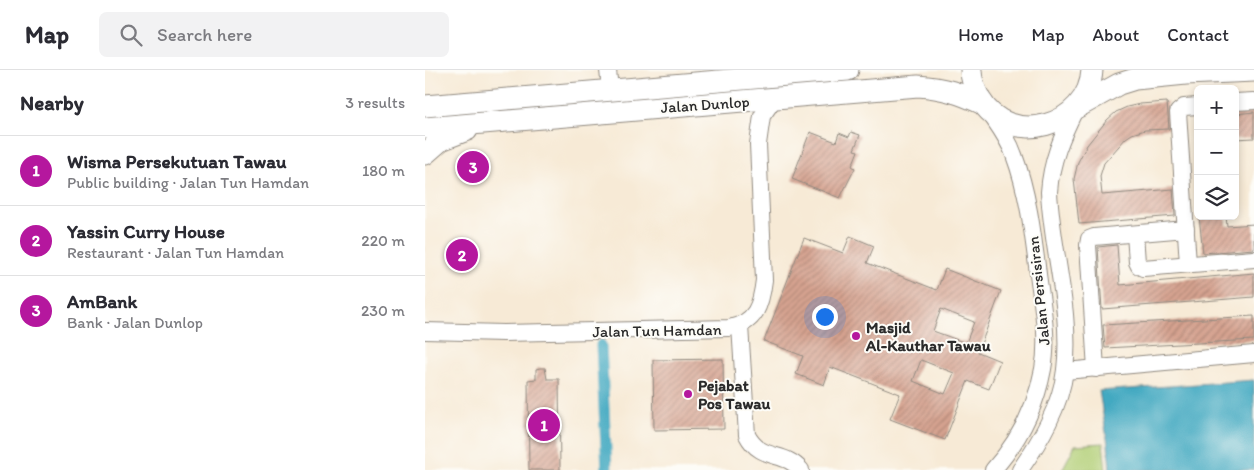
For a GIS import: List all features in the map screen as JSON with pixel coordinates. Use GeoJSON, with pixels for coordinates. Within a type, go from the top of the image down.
{"type":"FeatureCollection","features":[{"type":"Feature","properties":{"kind":"main road","name":"Jalan Dunlop"},"geometry":{"type":"LineString","coordinates":[[425,106],[609,80],[848,70]]}},
{"type":"Feature","properties":{"kind":"main road"},"geometry":{"type":"LineString","coordinates":[[971,70],[975,89],[985,106]]}},
{"type":"Feature","properties":{"kind":"main road"},"geometry":{"type":"LineString","coordinates":[[1076,108],[1087,92],[1092,70]]}},
{"type":"Feature","properties":{"kind":"main road","name":"Jalan Dunlop"},"geometry":{"type":"LineString","coordinates":[[425,128],[665,106],[774,99],[918,86],[939,87],[959,93],[985,106],[1003,120],[1021,127],[1041,127],[1060,120],[1076,108],[1119,84],[1135,79],[1186,74],[1254,71]]}},
{"type":"Feature","properties":{"kind":"main road"},"geometry":{"type":"LineString","coordinates":[[609,80],[625,100],[665,106]]}},
{"type":"Feature","properties":{"kind":"main road"},"geometry":{"type":"LineString","coordinates":[[425,154],[441,140],[488,122]]}},
{"type":"Feature","properties":{"kind":"street","name":"Jalan Tun Hamdan"},"geometry":{"type":"LineString","coordinates":[[425,332],[542,332],[729,328],[740,326],[751,318],[759,308],[762,296],[764,280],[758,144],[762,116],[774,99]]}},
{"type":"Feature","properties":{"kind":"street"},"geometry":{"type":"LineString","coordinates":[[1239,102],[1254,101]]}},
{"type":"Feature","properties":{"kind":"street","name":"Jalan Persisiran"},"geometry":{"type":"LineString","coordinates":[[985,106],[1014,153],[1024,187],[1034,246],[1045,337],[1043,369],[1033,403],[1017,440],[993,470]]}},
{"type":"Feature","properties":{"kind":"street"},"geometry":{"type":"LineString","coordinates":[[1188,264],[1178,112],[1184,107],[1194,106]]}},
{"type":"Feature","properties":{"kind":"street","name":"Jalan Persisiran"},"geometry":{"type":"LineString","coordinates":[[1019,470],[1035,448],[1054,409],[1065,371],[1064,316],[1049,192],[1053,161],[1057,148],[1076,108]]}},
{"type":"Feature","properties":{"kind":"street"},"geometry":{"type":"LineString","coordinates":[[1096,369],[1088,242],[1094,237],[1186,229]]}},
{"type":"Feature","properties":{"kind":"street"},"geometry":{"type":"LineString","coordinates":[[1135,234],[1137,262],[1143,268],[1254,259]]}},
{"type":"Feature","properties":{"kind":"street"},"geometry":{"type":"LineString","coordinates":[[740,326],[747,435],[758,450],[793,462],[801,470]]}},
{"type":"Feature","properties":{"kind":"street"},"geometry":{"type":"LineString","coordinates":[[1065,371],[1254,354]]}},
{"type":"Feature","properties":{"kind":"green space"},"geometry":{"type":"Polygon","coordinates":[[[1103,443],[1106,470],[1062,470],[1075,445],[1103,443]]]}},
{"type":"Feature","properties":{"kind":"water"},"geometry":{"type":"Polygon","coordinates":[[[1254,380],[1254,470],[1110,470],[1108,444],[1099,391],[1254,380]]]}},
{"type":"Feature","properties":{"kind":"building"},"geometry":{"type":"Polygon","coordinates":[[[1167,102],[1169,129],[1145,130],[1126,138],[1104,163],[1100,176],[1102,195],[1173,189],[1175,216],[1079,224],[1074,179],[1078,162],[1087,145],[1116,112],[1140,104],[1167,102]]]}},
{"type":"Feature","properties":{"kind":"building"},"geometry":{"type":"Polygon","coordinates":[[[1254,112],[1254,138],[1239,139],[1239,114],[1254,112]]]}},
{"type":"Feature","properties":{"kind":"building"},"geometry":{"type":"Polygon","coordinates":[[[810,132],[836,142],[839,133],[849,137],[851,132],[860,135],[854,150],[858,151],[852,166],[855,168],[840,198],[792,179],[810,132]]]}},
{"type":"Feature","properties":{"kind":"building"},"geometry":{"type":"Polygon","coordinates":[[[1199,220],[1226,220],[1227,226],[1254,224],[1254,249],[1203,253],[1199,220]]]}},
{"type":"Feature","properties":{"kind":"building","name":"Masjid Al-Kauthar Tawau"},"geometry":{"type":"Polygon","coordinates":[[[850,236],[874,246],[867,263],[937,290],[945,269],[1001,291],[978,352],[1000,361],[989,389],[968,381],[945,440],[890,419],[900,394],[830,367],[824,385],[796,374],[803,356],[764,341],[804,238],[843,253],[850,236]],[[941,309],[933,331],[966,343],[974,322],[941,309]],[[921,360],[913,381],[945,394],[954,373],[921,360]]]}},
{"type":"Feature","properties":{"kind":"building"},"geometry":{"type":"Polygon","coordinates":[[[1117,245],[1120,285],[1254,273],[1254,297],[1102,309],[1098,247],[1117,245]]]}},
{"type":"Feature","properties":{"kind":"building"},"geometry":{"type":"Polygon","coordinates":[[[1254,316],[1254,340],[1105,348],[1103,325],[1254,316]]]}},
{"type":"Feature","properties":{"kind":"building","name":"Pejabat Pos Tawau"},"geometry":{"type":"Polygon","coordinates":[[[723,359],[724,429],[654,430],[653,360],[723,359]]]}},
{"type":"Feature","properties":{"kind":"building"},"geometry":{"type":"Polygon","coordinates":[[[545,368],[547,379],[559,379],[560,470],[529,470],[528,380],[536,379],[536,369],[545,368]]]}},
{"type":"Feature","properties":{"kind":"waterway"},"geometry":{"type":"LineString","coordinates":[[601,345],[607,470]]}},
{"type":"Feature","properties":{"kind":"place","name":"AmBank"},"geometry":{"type":"Point","coordinates":[473,167]}},
{"type":"Feature","properties":{"kind":"place","name":"Yassin Curry House"},"geometry":{"type":"Point","coordinates":[462,255]}},
{"type":"Feature","properties":{"kind":"place","name":"Masjid Al-Kauthar Tawau"},"geometry":{"type":"Point","coordinates":[856,336]}},
{"type":"Feature","properties":{"kind":"place","name":"Pejabat Pos Tawau"},"geometry":{"type":"Point","coordinates":[688,394]}},
{"type":"Feature","properties":{"kind":"place","name":"Wisma Persekutuan Tawau"},"geometry":{"type":"Point","coordinates":[544,425]}}]}
